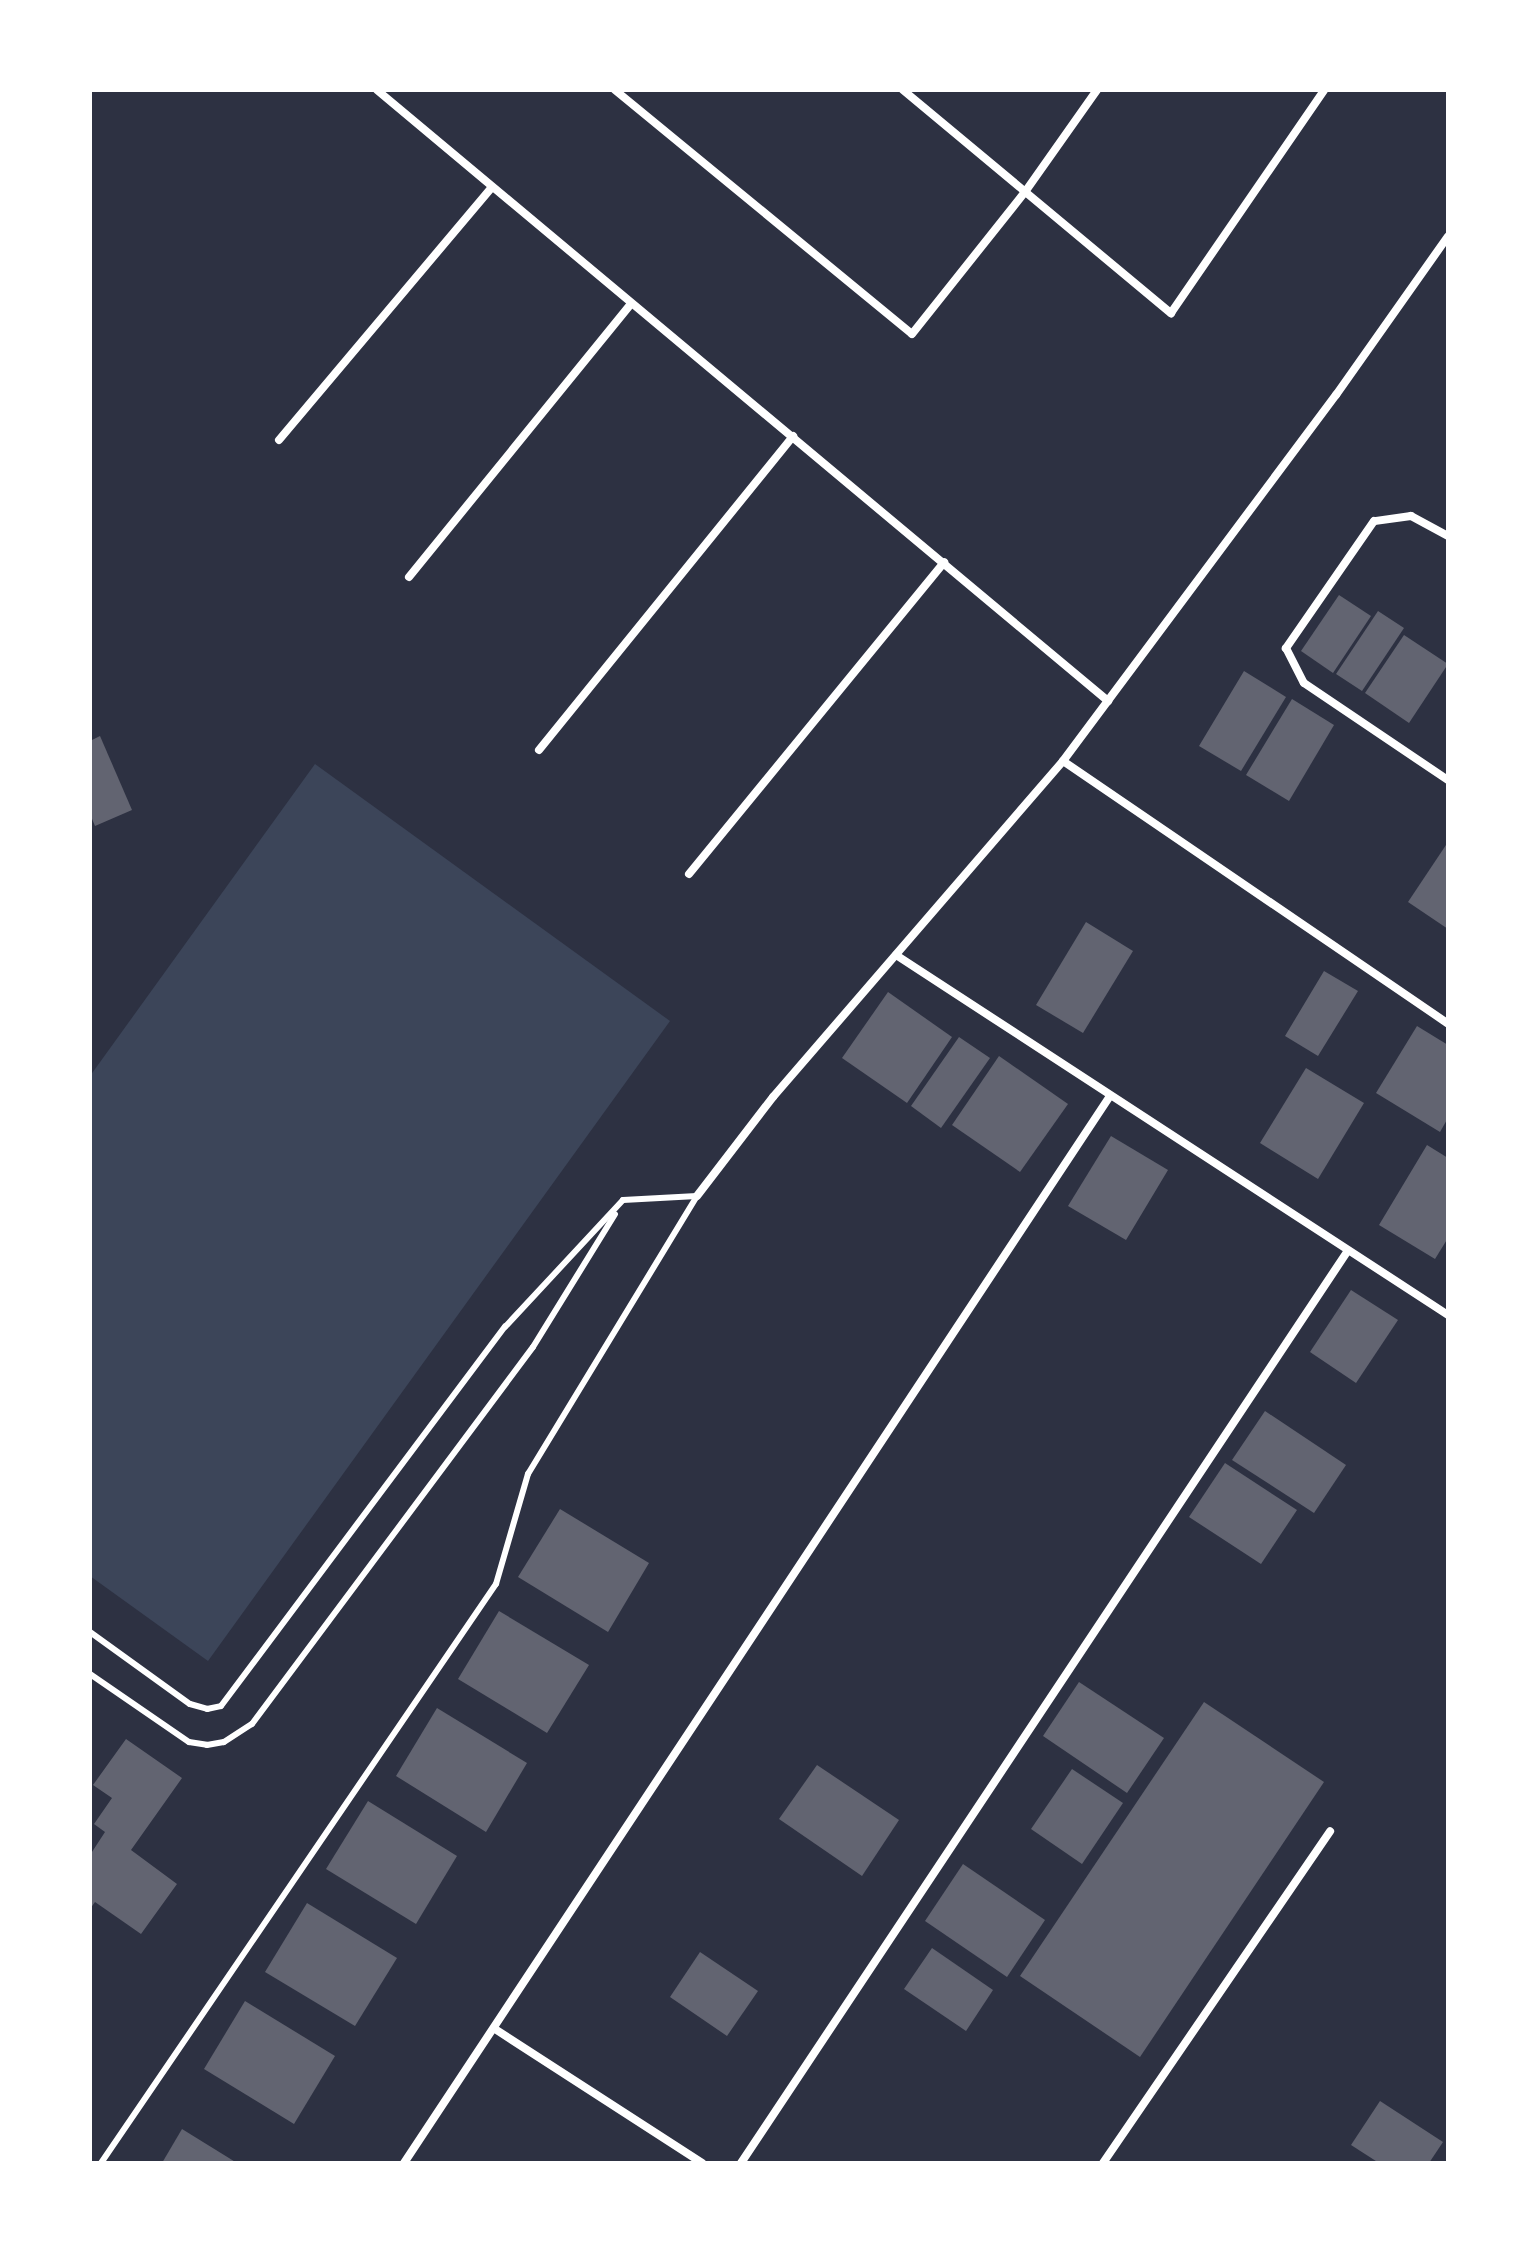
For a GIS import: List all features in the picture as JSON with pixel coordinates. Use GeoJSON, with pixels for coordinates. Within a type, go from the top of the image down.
{"type":"FeatureCollection","features":[{"type":"Feature","properties":{"kind":"street"},"geometry":{"type":"LineString","coordinates":[[377,90],[630,305],[793,436],[1108,701]]}},
{"type":"Feature","properties":{"kind":"street"},"geometry":{"type":"LineString","coordinates":[[615,90],[912,334],[1025,192],[1097,90]]}},
{"type":"Feature","properties":{"kind":"street"},"geometry":{"type":"LineString","coordinates":[[903,90],[1171,313],[1324,90]]}},
{"type":"Feature","properties":{"kind":"street"},"geometry":{"type":"LineString","coordinates":[[279,440],[491,188]]}},
{"type":"Feature","properties":{"kind":"street"},"geometry":{"type":"LineString","coordinates":[[697,1196],[773,1097],[1063,761],[1336,395],[1448,236]]}},
{"type":"Feature","properties":{"kind":"street"},"geometry":{"type":"LineString","coordinates":[[409,577],[630,305]]}},
{"type":"Feature","properties":{"kind":"street"},"geometry":{"type":"LineString","coordinates":[[539,750],[793,436]]}},
{"type":"Feature","properties":{"kind":"street"},"geometry":{"type":"LineString","coordinates":[[1448,536],[1411,516],[1374,521],[1286,648],[1304,683],[1448,780]]}},
{"type":"Feature","properties":{"kind":"street"},"geometry":{"type":"LineString","coordinates":[[689,874],[944,562]]}},
{"type":"Feature","properties":{"kind":"street"},"geometry":{"type":"LineString","coordinates":[[1063,761],[1448,1024]]}},
{"type":"Feature","properties":{"kind":"street"},"geometry":{"type":"LineString","coordinates":[[896,955],[1347,1252],[1448,1315]]}},
{"type":"Feature","properties":{"kind":"street"},"geometry":{"type":"LineString","coordinates":[[404,2163],[1110,1096]]}},
{"type":"Feature","properties":{"kind":"street"},"geometry":{"type":"LineString","coordinates":[[741,2163],[1347,1252]]}},
{"type":"Feature","properties":{"kind":"street"},"geometry":{"type":"LineString","coordinates":[[1103,2163],[1330,1831]]}},
{"type":"Feature","properties":{"kind":"street"},"geometry":{"type":"LineString","coordinates":[[495,2029],[702,2163]]}},
{"type":"Feature","properties":{"kind":"lane"},"geometry":{"type":"LineString","coordinates":[[90,1632],[190,1704],[207,1709],[221,1706],[505,1327],[623,1200],[697,1196]]}},
{"type":"Feature","properties":{"kind":"lane"},"geometry":{"type":"LineString","coordinates":[[101,2163],[496,1584],[528,1474],[697,1196]]}},
{"type":"Feature","properties":{"kind":"lane"},"geometry":{"type":"LineString","coordinates":[[90,1674],[189,1742],[207,1745],[224,1742],[252,1724],[533,1347],[623,1200]]}},
{"type":"Feature","properties":{"kind":"shaded area"},"geometry":{"type":"Polygon","coordinates":[[[315,764],[670,1021],[208,1661],[90,1576],[90,1076],[315,764]]]}},
{"type":"Feature","properties":{"kind":"building"},"geometry":{"type":"Polygon","coordinates":[[[1339,595],[1371,616],[1333,673],[1301,651],[1339,595]]]}},
{"type":"Feature","properties":{"kind":"building"},"geometry":{"type":"Polygon","coordinates":[[[1378,611],[1404,628],[1362,691],[1336,674],[1378,611]]]}},
{"type":"Feature","properties":{"kind":"building"},"geometry":{"type":"Polygon","coordinates":[[[1404,635],[1448,664],[1409,723],[1365,693],[1404,635]]]}},
{"type":"Feature","properties":{"kind":"building"},"geometry":{"type":"Polygon","coordinates":[[[1244,671],[1286,697],[1241,771],[1199,746],[1244,671]]]}},
{"type":"Feature","properties":{"kind":"building"},"geometry":{"type":"Polygon","coordinates":[[[1292,699],[1334,725],[1289,801],[1246,775],[1292,699]]]}},
{"type":"Feature","properties":{"kind":"building"},"geometry":{"type":"Polygon","coordinates":[[[100,736],[132,810],[95,826],[90,814],[90,741],[100,736]]]}},
{"type":"Feature","properties":{"kind":"building"},"geometry":{"type":"Polygon","coordinates":[[[1448,842],[1448,929],[1408,902],[1448,842]]]}},
{"type":"Feature","properties":{"kind":"building"},"geometry":{"type":"Polygon","coordinates":[[[1086,922],[1133,951],[1083,1033],[1036,1005],[1086,922]]]}},
{"type":"Feature","properties":{"kind":"building"},"geometry":{"type":"Polygon","coordinates":[[[1324,971],[1358,991],[1318,1056],[1285,1036],[1324,971]]]}},
{"type":"Feature","properties":{"kind":"building"},"geometry":{"type":"Polygon","coordinates":[[[888,992],[952,1037],[907,1103],[842,1058],[888,992]]]}},
{"type":"Feature","properties":{"kind":"building"},"geometry":{"type":"Polygon","coordinates":[[[1417,1026],[1448,1045],[1448,1118],[1440,1132],[1376,1093],[1417,1026]]]}},
{"type":"Feature","properties":{"kind":"building"},"geometry":{"type":"Polygon","coordinates":[[[959,1037],[990,1058],[941,1128],[911,1106],[959,1037]]]}},
{"type":"Feature","properties":{"kind":"building"},"geometry":{"type":"Polygon","coordinates":[[[999,1056],[1068,1104],[1020,1172],[952,1125],[999,1056]]]}},
{"type":"Feature","properties":{"kind":"building"},"geometry":{"type":"Polygon","coordinates":[[[1306,1068],[1364,1103],[1318,1179],[1260,1143],[1306,1068]]]}},
{"type":"Feature","properties":{"kind":"building"},"geometry":{"type":"Polygon","coordinates":[[[1111,1136],[1168,1170],[1126,1240],[1068,1206],[1111,1136]]]}},
{"type":"Feature","properties":{"kind":"building"},"geometry":{"type":"Polygon","coordinates":[[[1427,1145],[1448,1158],[1448,1238],[1435,1259],[1379,1225],[1427,1145]]]}},
{"type":"Feature","properties":{"kind":"building"},"geometry":{"type":"Polygon","coordinates":[[[1351,1290],[1398,1320],[1356,1383],[1310,1352],[1351,1290]]]}},
{"type":"Feature","properties":{"kind":"building"},"geometry":{"type":"Polygon","coordinates":[[[1265,1411],[1346,1465],[1314,1513],[1232,1460],[1265,1411]]]}},
{"type":"Feature","properties":{"kind":"building"},"geometry":{"type":"Polygon","coordinates":[[[1225,1463],[1297,1510],[1261,1564],[1189,1517],[1225,1463]]]}},
{"type":"Feature","properties":{"kind":"building"},"geometry":{"type":"Polygon","coordinates":[[[560,1509],[649,1563],[608,1632],[518,1577],[560,1509]]]}},
{"type":"Feature","properties":{"kind":"building"},"geometry":{"type":"Polygon","coordinates":[[[499,1611],[589,1665],[547,1733],[458,1679],[499,1611]]]}},
{"type":"Feature","properties":{"kind":"building"},"geometry":{"type":"Polygon","coordinates":[[[1079,1682],[1164,1738],[1127,1793],[1043,1736],[1079,1682]]]}},
{"type":"Feature","properties":{"kind":"building"},"geometry":{"type":"Polygon","coordinates":[[[1204,1702],[1324,1782],[1140,2057],[1020,1976],[1204,1702]]]}},
{"type":"Feature","properties":{"kind":"building"},"geometry":{"type":"Polygon","coordinates":[[[437,1708],[527,1763],[486,1832],[396,1776],[437,1708]]]}},
{"type":"Feature","properties":{"kind":"building"},"geometry":{"type":"Polygon","coordinates":[[[126,1739],[182,1778],[131,1850],[177,1884],[141,1934],[95,1902],[90,1909],[90,1855],[105,1832],[94,1824],[112,1798],[93,1785],[126,1739]]]}},
{"type":"Feature","properties":{"kind":"building"},"geometry":{"type":"Polygon","coordinates":[[[817,1765],[899,1820],[862,1876],[779,1819],[817,1765]]]}},
{"type":"Feature","properties":{"kind":"building"},"geometry":{"type":"Polygon","coordinates":[[[1072,1769],[1123,1803],[1082,1864],[1031,1829],[1072,1769]]]}},
{"type":"Feature","properties":{"kind":"building"},"geometry":{"type":"Polygon","coordinates":[[[368,1801],[457,1856],[416,1924],[326,1869],[368,1801]]]}},
{"type":"Feature","properties":{"kind":"building"},"geometry":{"type":"Polygon","coordinates":[[[963,1864],[1045,1920],[1007,1977],[925,1921],[963,1864]]]}},
{"type":"Feature","properties":{"kind":"building"},"geometry":{"type":"Polygon","coordinates":[[[307,1903],[397,1958],[355,2026],[265,1972],[307,1903]]]}},
{"type":"Feature","properties":{"kind":"building"},"geometry":{"type":"Polygon","coordinates":[[[932,1948],[993,1990],[966,2031],[904,1989],[932,1948]]]}},
{"type":"Feature","properties":{"kind":"building"},"geometry":{"type":"Polygon","coordinates":[[[700,1952],[758,1991],[727,2036],[670,1997],[700,1952]]]}},
{"type":"Feature","properties":{"kind":"building"},"geometry":{"type":"Polygon","coordinates":[[[245,2001],[335,2056],[294,2124],[204,2069],[245,2001]]]}},
{"type":"Feature","properties":{"kind":"building"},"geometry":{"type":"Polygon","coordinates":[[[1380,2101],[1443,2142],[1429,2163],[1379,2163],[1351,2145],[1380,2101]]]}},
{"type":"Feature","properties":{"kind":"building"},"geometry":{"type":"Polygon","coordinates":[[[182,2129],[237,2163],[162,2163],[182,2129]]]}}]}
